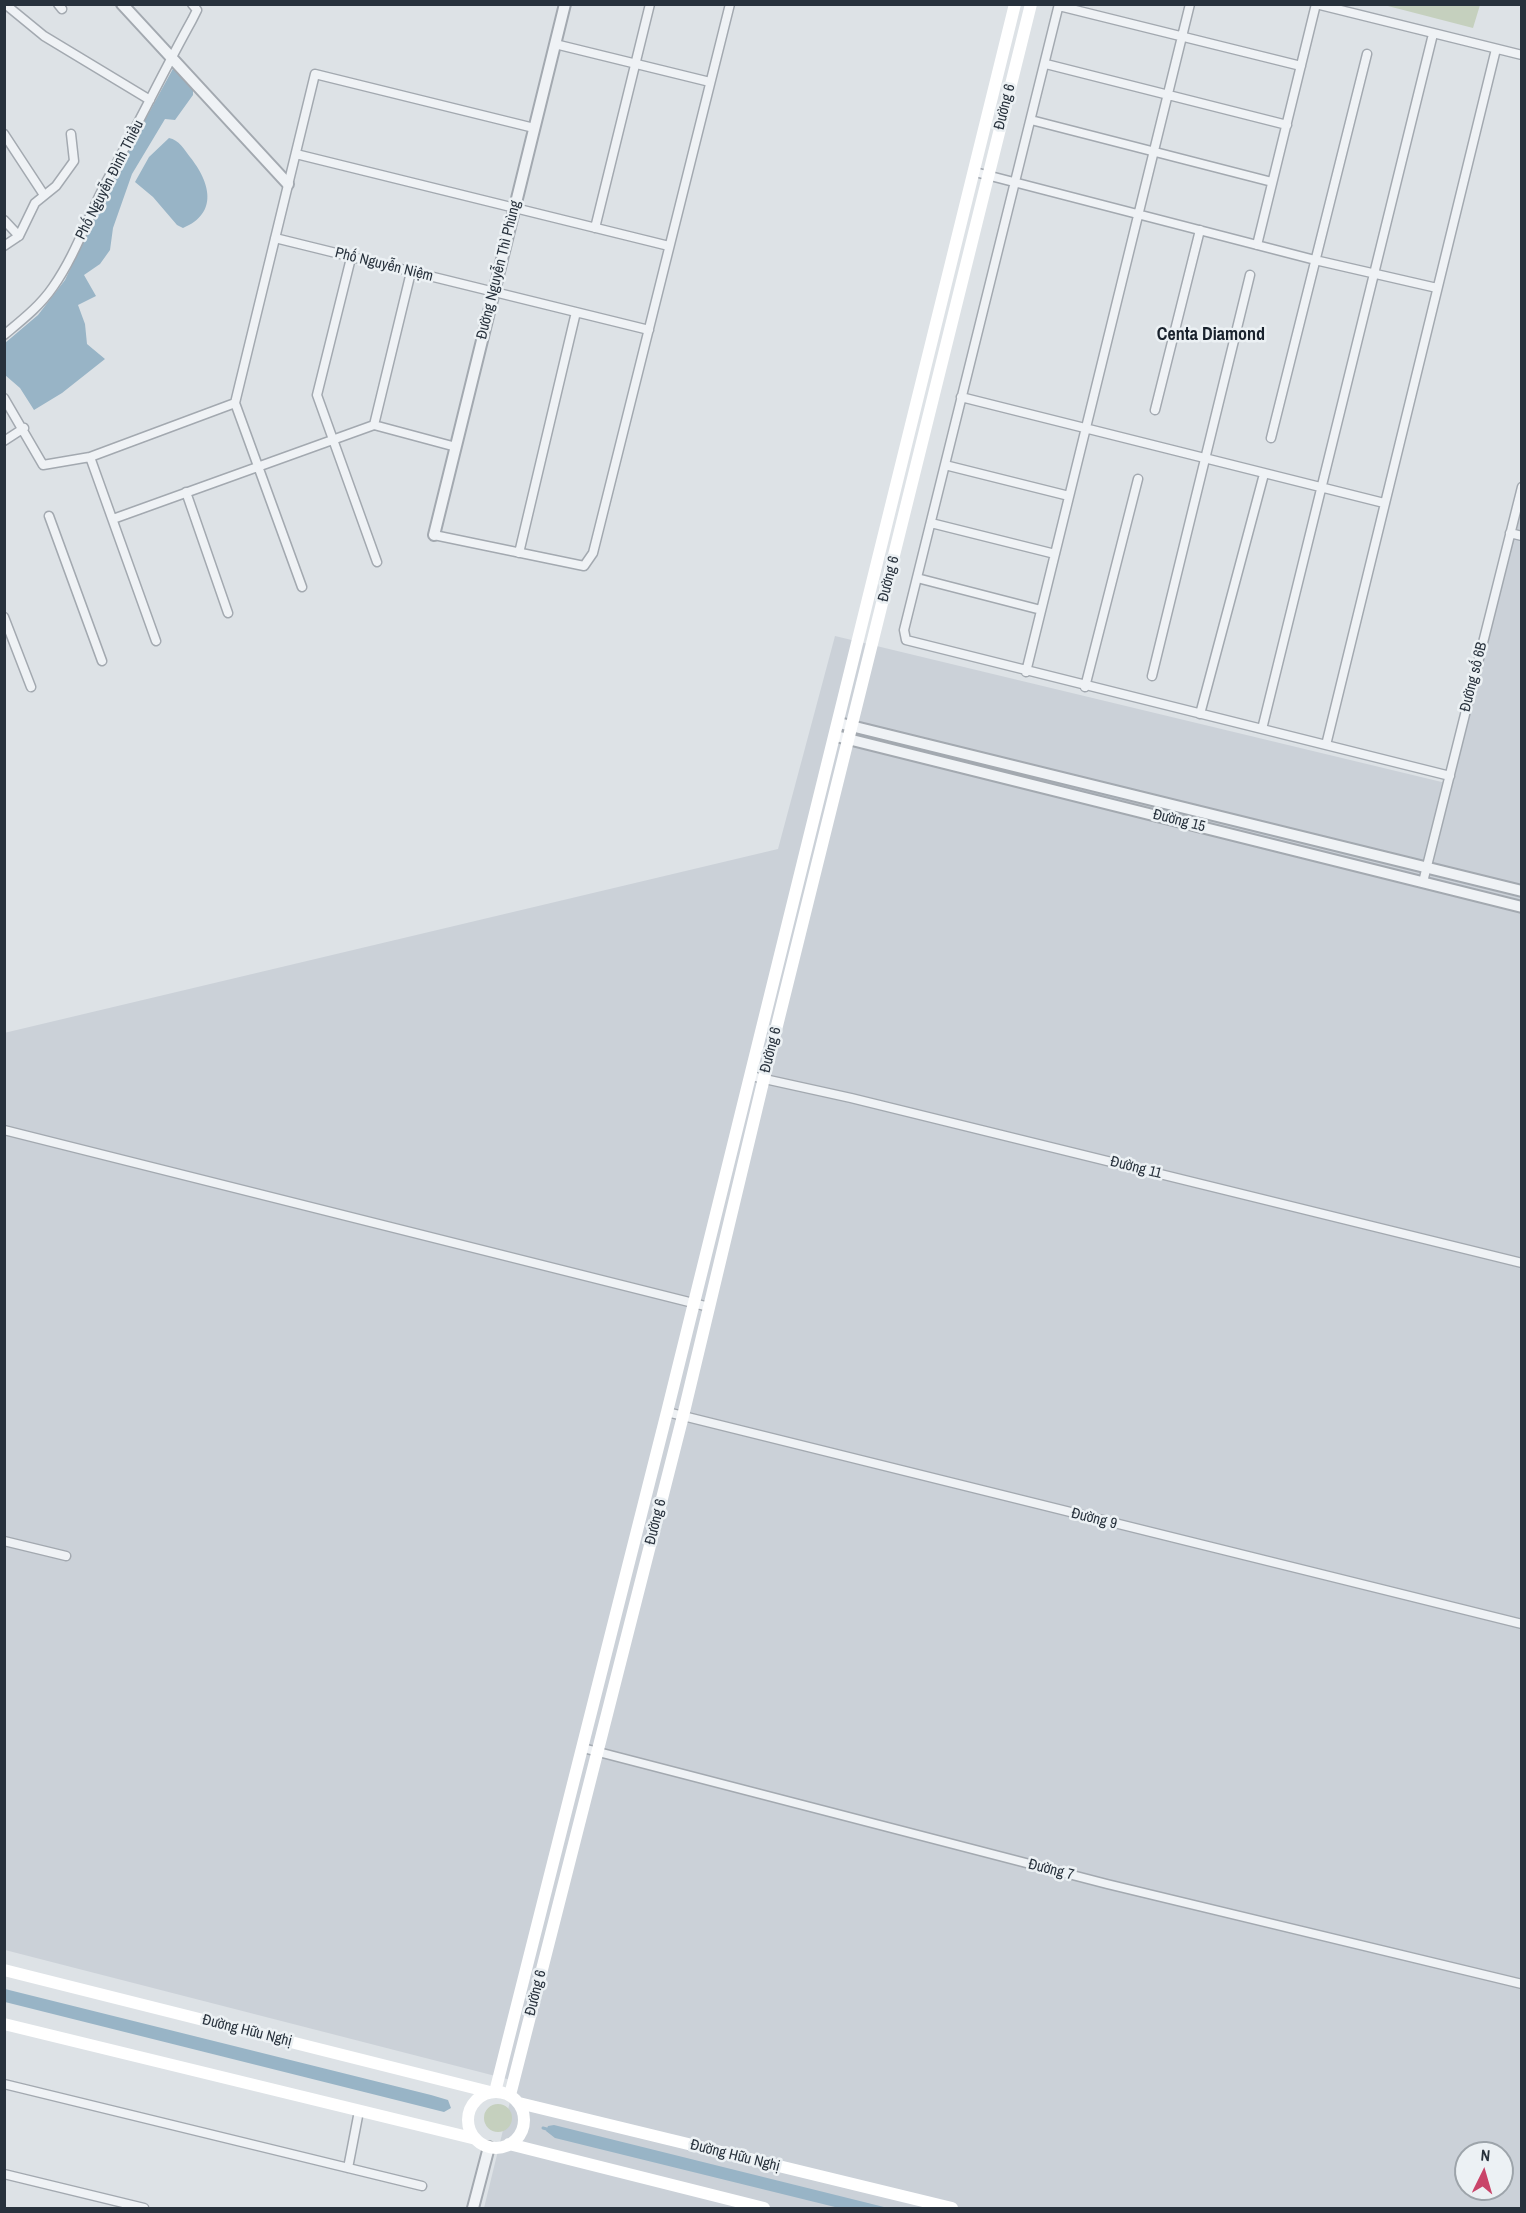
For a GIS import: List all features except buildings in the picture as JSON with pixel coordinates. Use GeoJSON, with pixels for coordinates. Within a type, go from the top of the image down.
{"type":"FeatureCollection","features":[{"type":"Feature","properties":{"kind":"main road","name":"Đường 6"},"geometry":{"type":"LineString","coordinates":[[493,2092],[583,1748],[1016,4]]}},
{"type":"Feature","properties":{"kind":"main road","name":"Đường 6"},"geometry":{"type":"LineString","coordinates":[[515,2099],[764,1078],[1031,4]]}},
{"type":"Feature","properties":{"kind":"main road","name":"Đường Hữu Nghị"},"geometry":{"type":"LineString","coordinates":[[4,1970],[493,2092]]}},
{"type":"Feature","properties":{"kind":"main road"},"geometry":{"type":"LineString","coordinates":[[5,2027],[476,2139],[489,2147],[509,2145],[764,2208]]}},
{"type":"Feature","properties":{"kind":"main road"},"geometry":{"type":"LineString","coordinates":[[476,2139],[469,2126],[469,2111],[477,2099],[493,2092],[515,2099],[524,2123],[519,2135],[509,2145]]}},
{"type":"Feature","properties":{"kind":"main road","name":"Đường Hữu Nghị"},"geometry":{"type":"LineString","coordinates":[[515,2099],[952,2208]]}},
{"type":"Feature","properties":{"kind":"street"},"geometry":{"type":"LineString","coordinates":[[4,4],[44,36],[150,100]]}},
{"type":"Feature","properties":{"kind":"street"},"geometry":{"type":"LineString","coordinates":[[122,4],[288,184]]}},
{"type":"Feature","properties":{"kind":"street","name":"Đường Nguyễn Thì Phùng"},"geometry":{"type":"LineString","coordinates":[[434,536],[566,4]]}},
{"type":"Feature","properties":{"kind":"street"},"geometry":{"type":"LineString","coordinates":[[595,228],[650,4]]}},
{"type":"Feature","properties":{"kind":"street"},"geometry":{"type":"LineString","coordinates":[[434,536],[584,566],[593,553],[730,4]]}},
{"type":"Feature","properties":{"kind":"street"},"geometry":{"type":"LineString","coordinates":[[1026,672],[1190,4]]}},
{"type":"Feature","properties":{"kind":"street"},"geometry":{"type":"LineString","coordinates":[[1257,245],[1316,4],[1521,55]]}},
{"type":"Feature","properties":{"kind":"street"},"geometry":{"type":"LineString","coordinates":[[1301,66],[1059,5],[1046,64],[1013,182],[904,630],[906,640],[1085,687],[1450,776]]}},
{"type":"Feature","properties":{"kind":"street","name":"Phố Nguyễn Đình Thiều"},"geometry":{"type":"LineString","coordinates":[[4,335],[38,306],[60,277],[172,56],[194,7]]}},
{"type":"Feature","properties":{"kind":"street"},"geometry":{"type":"LineString","coordinates":[[1262,729],[1433,34]]}},
{"type":"Feature","properties":{"kind":"street"},"geometry":{"type":"LineString","coordinates":[[555,44],[710,82]]}},
{"type":"Feature","properties":{"kind":"street"},"geometry":{"type":"LineString","coordinates":[[1326,745],[1496,50]]}},
{"type":"Feature","properties":{"kind":"street"},"geometry":{"type":"LineString","coordinates":[[1271,438],[1367,54]]}},
{"type":"Feature","properties":{"kind":"street"},"geometry":{"type":"LineString","coordinates":[[1046,64],[1287,125]]}},
{"type":"Feature","properties":{"kind":"street"},"geometry":{"type":"LineString","coordinates":[[302,587],[235,403],[315,74],[534,128]]}},
{"type":"Feature","properties":{"kind":"street"},"geometry":{"type":"LineString","coordinates":[[1031,120],[1272,182]]}},
{"type":"Feature","properties":{"kind":"street"},"geometry":{"type":"LineString","coordinates":[[4,134],[44,195]]}},
{"type":"Feature","properties":{"kind":"street"},"geometry":{"type":"LineString","coordinates":[[4,246],[19,236],[28,212],[56,186],[74,161],[71,134]]}},
{"type":"Feature","properties":{"kind":"street"},"geometry":{"type":"LineString","coordinates":[[296,154],[669,246]]}},
{"type":"Feature","properties":{"kind":"street"},"geometry":{"type":"LineString","coordinates":[[975,172],[1315,260],[1437,288]]}},
{"type":"Feature","properties":{"kind":"street"},"geometry":{"type":"LineString","coordinates":[[4,220],[19,236]]}},
{"type":"Feature","properties":{"kind":"street"},"geometry":{"type":"LineString","coordinates":[[1155,410],[1200,230]]}},
{"type":"Feature","properties":{"kind":"street","name":"Phố Nguyễn Niệm"},"geometry":{"type":"LineString","coordinates":[[275,238],[649,330]]}},
{"type":"Feature","properties":{"kind":"street"},"geometry":{"type":"LineString","coordinates":[[351,258],[317,395],[377,562]]}},
{"type":"Feature","properties":{"kind":"street"},"geometry":{"type":"LineString","coordinates":[[374,425],[411,272]]}},
{"type":"Feature","properties":{"kind":"street"},"geometry":{"type":"LineString","coordinates":[[1152,676],[1250,275]]}},
{"type":"Feature","properties":{"kind":"street"},"geometry":{"type":"LineString","coordinates":[[519,553],[576,312]]}},
{"type":"Feature","properties":{"kind":"street"},"geometry":{"type":"LineString","coordinates":[[961,397],[1384,503]]}},
{"type":"Feature","properties":{"kind":"street"},"geometry":{"type":"LineString","coordinates":[[4,398],[24,428],[43,465],[90,457],[235,403]]}},
{"type":"Feature","properties":{"kind":"street"},"geometry":{"type":"LineString","coordinates":[[113,519],[374,425],[456,447]]}},
{"type":"Feature","properties":{"kind":"street"},"geometry":{"type":"LineString","coordinates":[[4,441],[24,428]]}},
{"type":"Feature","properties":{"kind":"street"},"geometry":{"type":"LineString","coordinates":[[90,457],[156,641]]}},
{"type":"Feature","properties":{"kind":"street"},"geometry":{"type":"LineString","coordinates":[[945,465],[1069,495]]}},
{"type":"Feature","properties":{"kind":"street"},"geometry":{"type":"LineString","coordinates":[[1200,714],[1264,474]]}},
{"type":"Feature","properties":{"kind":"street"},"geometry":{"type":"LineString","coordinates":[[1085,687],[1138,479]]}},
{"type":"Feature","properties":{"kind":"street","name":"Đường số 6B"},"geometry":{"type":"LineString","coordinates":[[1423,882],[1521,486]]}},
{"type":"Feature","properties":{"kind":"street"},"geometry":{"type":"LineString","coordinates":[[186,492],[228,613]]}},
{"type":"Feature","properties":{"kind":"street"},"geometry":{"type":"LineString","coordinates":[[49,516],[102,661]]}},
{"type":"Feature","properties":{"kind":"street"},"geometry":{"type":"LineString","coordinates":[[931,523],[1055,554]]}},
{"type":"Feature","properties":{"kind":"street"},"geometry":{"type":"LineString","coordinates":[[1510,533],[1521,536]]}},
{"type":"Feature","properties":{"kind":"street"},"geometry":{"type":"LineString","coordinates":[[917,578],[1041,610]]}},
{"type":"Feature","properties":{"kind":"street"},"geometry":{"type":"LineString","coordinates":[[4,616],[31,687]]}},
{"type":"Feature","properties":{"kind":"street","name":"Đường 15"},"geometry":{"type":"LineString","coordinates":[[839,723],[1521,891]]}},
{"type":"Feature","properties":{"kind":"street","name":"Đường 15"},"geometry":{"type":"LineString","coordinates":[[836,736],[1521,907]]}},
{"type":"Feature","properties":{"kind":"street"},"geometry":{"type":"LineString","coordinates":[[1044,787],[1047,776]]}},
{"type":"Feature","properties":{"kind":"street","name":"Đường 11"},"geometry":{"type":"LineString","coordinates":[[751,1076],[1521,1263]]}},
{"type":"Feature","properties":{"kind":"street"},"geometry":{"type":"LineString","coordinates":[[4,1130],[709,1307]]}},
{"type":"Feature","properties":{"kind":"street","name":"Đường 9"},"geometry":{"type":"LineString","coordinates":[[667,1412],[1521,1624]]}},
{"type":"Feature","properties":{"kind":"street"},"geometry":{"type":"LineString","coordinates":[[4,1541],[66,1556]]}},
{"type":"Feature","properties":{"kind":"street","name":"Đường 7"},"geometry":{"type":"LineString","coordinates":[[583,1748],[1107,1884],[1521,1984]]}},
{"type":"Feature","properties":{"kind":"street"},"geometry":{"type":"LineString","coordinates":[[4,2084],[422,2186]]}},
{"type":"Feature","properties":{"kind":"street"},"geometry":{"type":"LineString","coordinates":[[348,2168],[359,2111]]}},
{"type":"Feature","properties":{"kind":"street"},"geometry":{"type":"LineString","coordinates":[[474,2208],[489,2147]]}},
{"type":"Feature","properties":{"kind":"street"},"geometry":{"type":"LineString","coordinates":[[4,2174],[144,2208]]}},
{"type":"Feature","properties":{"kind":"shaded area"},"geometry":{"type":"Polygon","coordinates":[[[1521,496],[1521,2208],[484,2208],[515,2081],[5,1950],[4,1033],[778,849],[835,636],[1450,784],[1521,496]]]}},
{"type":"Feature","properties":{"kind":"green space"},"geometry":{"type":"Polygon","coordinates":[[[1384,5],[1480,5],[1473,28],[1384,5]]]}},
{"type":"Feature","properties":{"kind":"green space"},"geometry":{"type":"Polygon","coordinates":[[[498,2104],[508,2108],[512,2118],[508,2128],[498,2132],[488,2128],[484,2118],[488,2108],[498,2104]]]}},
{"type":"Feature","properties":{"kind":"water"},"geometry":{"type":"Polygon","coordinates":[[[175,65],[193,87],[193,95],[175,120],[165,119],[132,174],[113,228],[110,250],[100,264],[84,275],[96,296],[78,305],[85,324],[87,344],[105,359],[62,393],[34,410],[20,388],[5,375],[5,343],[38,315],[65,280],[116,173],[175,65]]]}},
{"type":"Feature","properties":{"kind":"water"},"geometry":{"type":"Polygon","coordinates":[[[169,138],[183,148],[197,167],[206,186],[206,206],[202,214],[183,228],[177,225],[153,197],[135,182],[149,157],[169,138]]]}},
{"type":"Feature","properties":{"kind":"water"},"geometry":{"type":"Polygon","coordinates":[[[5,1989],[431,2095],[448,2100],[451,2108],[444,2112],[5,2002],[5,1989]]]}},
{"type":"Feature","properties":{"kind":"water"},"geometry":{"type":"Polygon","coordinates":[[[554,2125],[888,2208],[839,2208],[555,2138],[546,2131],[548,2126],[554,2125]]]}},
{"type":"Feature","properties":{"kind":"waterway"},"geometry":{"type":"LineString","coordinates":[[543,2128],[550,2130]]}},
{"type":"Feature","properties":{"kind":"district","name":"Centa Diamond"},"geometry":{"type":"Point","coordinates":[1211,335]}}]}
